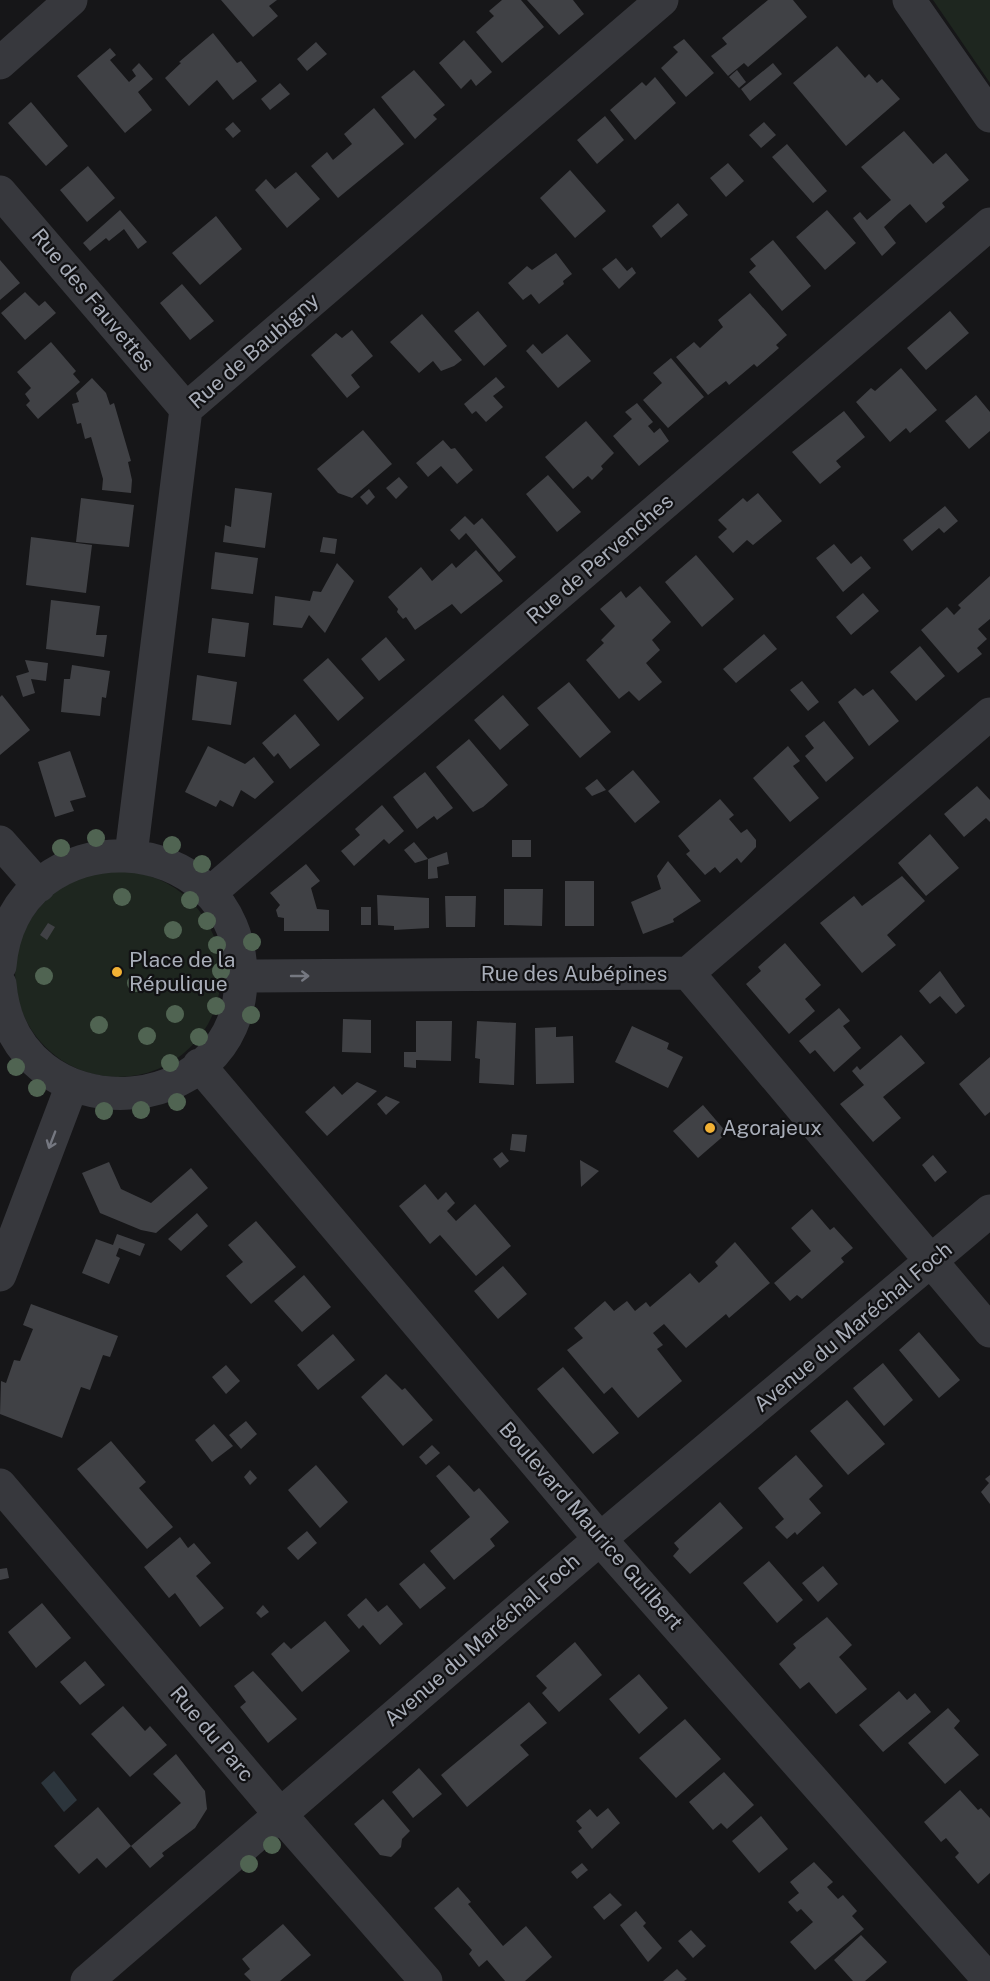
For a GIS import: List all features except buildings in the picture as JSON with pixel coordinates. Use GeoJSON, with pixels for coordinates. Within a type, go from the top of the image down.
{"type":"FeatureCollection","features":[{"type":"Feature","properties":{"kind":"street"},"geometry":{"type":"LineString","coordinates":[[0,63],[71,0]]}},
{"type":"Feature","properties":{"kind":"street","name":"Rue de Baubigny"},"geometry":{"type":"LineString","coordinates":[[131,855],[186,409],[662,0]]}},
{"type":"Feature","properties":{"kind":"street"},"geometry":{"type":"LineString","coordinates":[[909,0],[990,116]]}},
{"type":"Feature","properties":{"kind":"street","name":"Rue des Fauvettes"},"geometry":{"type":"LineString","coordinates":[[0,192],[186,409]]}},
{"type":"Feature","properties":{"kind":"street","name":"Rue de Pervenches"},"geometry":{"type":"LineString","coordinates":[[210,893],[990,224]]}},
{"type":"Feature","properties":{"kind":"street","name":"Rue des Aubépines"},"geometry":{"type":"LineString","coordinates":[[241,976],[688,973],[990,714]]}},
{"type":"Feature","properties":{"kind":"street"},"geometry":{"type":"LineString","coordinates":[[0,842],[39,886]]}},
{"type":"Feature","properties":{"kind":"street"},"geometry":{"type":"LineString","coordinates":[[0,984],[6,1031],[36,1061],[72,1085],[109,1095],[139,1094],[169,1085],[199,1065],[219,1043],[230,1024],[239,997],[241,976],[234,934],[210,893],[177,868],[150,858],[131,855],[113,854],[86,859],[61,870],[39,886],[16,914],[2,947]]}},
{"type":"Feature","properties":{"kind":"street"},"geometry":{"type":"LineString","coordinates":[[688,973],[990,1330]]}},
{"type":"Feature","properties":{"kind":"street","name":"Boulevard Maurice Guilbert"},"geometry":{"type":"LineString","coordinates":[[199,1065],[600,1539],[990,1981]]}},
{"type":"Feature","properties":{"kind":"street"},"geometry":{"type":"LineString","coordinates":[[0,1275],[72,1085]]}},
{"type":"Feature","properties":{"kind":"street","name":"Avenue du Maréchal Foch"},"geometry":{"type":"LineString","coordinates":[[87,1981],[600,1539],[990,1211]]}},
{"type":"Feature","properties":{"kind":"street","name":"Rue du Parc"},"geometry":{"type":"LineString","coordinates":[[0,1485],[280,1814],[426,1981]]}},
{"type":"Feature","properties":{"kind":"shaded area"},"geometry":{"type":"Polygon","coordinates":[[[933,0],[990,0],[990,83],[933,0]]]}},
{"type":"Feature","properties":{"kind":"shaded area"},"geometry":{"type":"Polygon","coordinates":[[[108,871],[128,871],[148,875],[167,883],[191,901],[209,925],[217,944],[221,974],[217,1004],[209,1023],[191,1047],[167,1065],[148,1073],[128,1077],[108,1077],[88,1073],[69,1065],[53,1054],[38,1039],[27,1023],[19,1004],[15,984],[15,964],[19,944],[27,925],[38,909],[53,894],[69,883],[88,875],[108,871]]]}},
{"type":"Feature","properties":{"kind":"shaded area"},"geometry":{"type":"Polygon","coordinates":[[[54,1771],[77,1800],[64,1812],[41,1783],[54,1771]]]}},
{"type":"Feature","properties":{"kind":"place","name":"Place de la Répulique"},"geometry":{"type":"Point","coordinates":[117,972]}},
{"type":"Feature","properties":{"kind":"place","name":"Agorajeux"},"geometry":{"type":"Point","coordinates":[710,1128]}}]}
